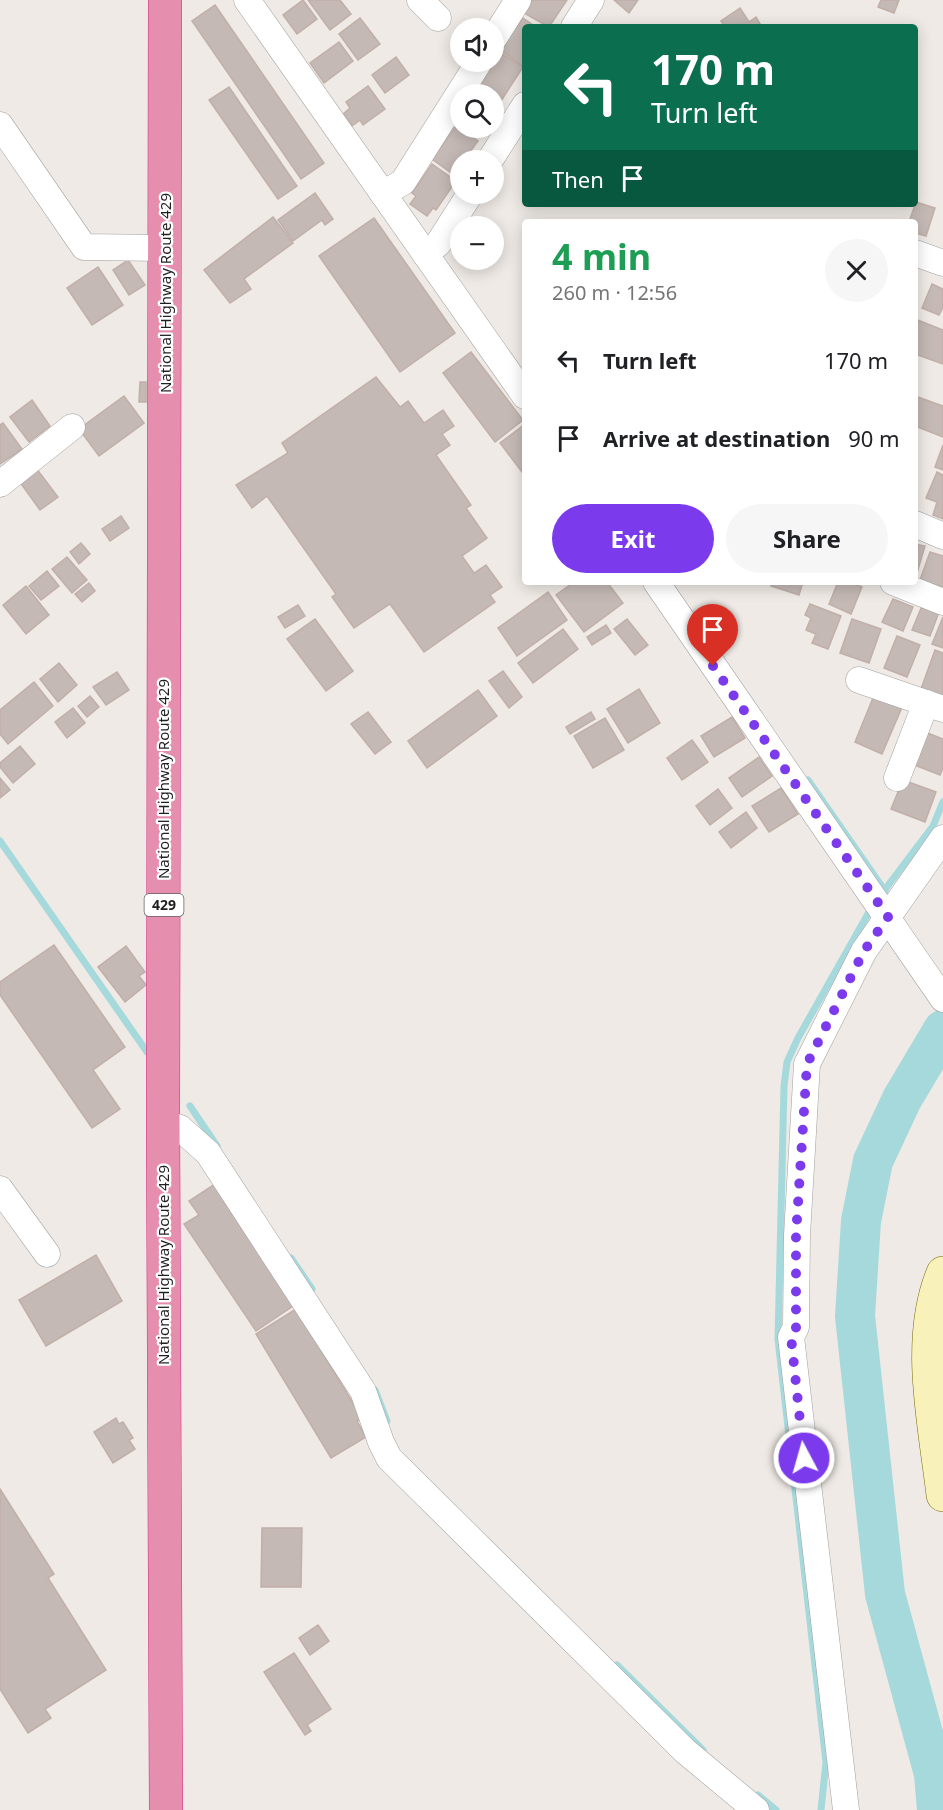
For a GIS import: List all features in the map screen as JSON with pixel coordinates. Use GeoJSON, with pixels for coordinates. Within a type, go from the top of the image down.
{"type":"FeatureCollection","features":[{"type":"Feature","properties":{"kind":"highway","name":"National Highway Route 429"},"geometry":{"type":"LineString","coordinates":[[165,0],[163,1122],[166,1810]]}},
{"type":"Feature","properties":{"kind":"street"},"geometry":{"type":"LineString","coordinates":[[247,0],[390,190],[431,249],[522,391]]}},
{"type":"Feature","properties":{"kind":"street"},"geometry":{"type":"LineString","coordinates":[[504,22],[518,0]]}},
{"type":"Feature","properties":{"kind":"street"},"geometry":{"type":"LineString","coordinates":[[576,24],[591,0]]}},
{"type":"Feature","properties":{"kind":"street"},"geometry":{"type":"LineString","coordinates":[[390,190],[403,182],[473,72]]}},
{"type":"Feature","properties":{"kind":"street"},"geometry":{"type":"LineString","coordinates":[[496,150],[522,110]]}},
{"type":"Feature","properties":{"kind":"street"},"geometry":{"type":"LineString","coordinates":[[0,125],[84,247],[166,248]]}},
{"type":"Feature","properties":{"kind":"street"},"geometry":{"type":"LineString","coordinates":[[431,249],[463,204]]}},
{"type":"Feature","properties":{"kind":"street"},"geometry":{"type":"LineString","coordinates":[[918,254],[943,263]]}},
{"type":"Feature","properties":{"kind":"street"},"geometry":{"type":"LineString","coordinates":[[0,484],[72,427]]}},
{"type":"Feature","properties":{"kind":"street"},"geometry":{"type":"LineString","coordinates":[[918,525],[943,536]]}},
{"type":"Feature","properties":{"kind":"street"},"geometry":{"type":"LineString","coordinates":[[658,585],[940,994]]}},
{"type":"Feature","properties":{"kind":"street"},"geometry":{"type":"LineString","coordinates":[[900,585],[943,602]]}},
{"type":"Feature","properties":{"kind":"street"},"geometry":{"type":"LineString","coordinates":[[859,680],[935,706],[897,778]]}},
{"type":"Feature","properties":{"kind":"street"},"geometry":{"type":"LineString","coordinates":[[846,1810],[791,1337],[796,1328],[796,1235],[807,1064],[864,951],[880,906],[943,838]]}},
{"type":"Feature","properties":{"kind":"street"},"geometry":{"type":"LineString","coordinates":[[163,1122],[180,1128],[195,1139],[215,1163],[363,1391],[389,1458],[686,1750],[756,1810]]}},
{"type":"Feature","properties":{"kind":"street"},"geometry":{"type":"LineString","coordinates":[[0,1189],[47,1254]]}},
{"type":"Feature","properties":{"kind":"street"},"geometry":{"type":"LineString","coordinates":[[943,1273],[936,1290],[928,1363],[943,1495]]}},
{"type":"Feature","properties":{"kind":"building"},"geometry":{"type":"Polygon","coordinates":[[[303,0],[317,19],[297,34],[283,15],[303,0]]]}},
{"type":"Feature","properties":{"kind":"building"},"geometry":{"type":"Polygon","coordinates":[[[308,0],[340,0],[351,14],[330,30],[308,0]]]}},
{"type":"Feature","properties":{"kind":"building"},"geometry":{"type":"Polygon","coordinates":[[[532,0],[567,0],[551,24],[544,24],[524,13],[532,0]]]}},
{"type":"Feature","properties":{"kind":"building"},"geometry":{"type":"Polygon","coordinates":[[[614,0],[638,0],[629,13],[614,0]]]}},
{"type":"Feature","properties":{"kind":"building"},"geometry":{"type":"Polygon","coordinates":[[[881,0],[899,0],[894,13],[878,7],[881,0]]]}},
{"type":"Feature","properties":{"kind":"building"},"geometry":{"type":"Polygon","coordinates":[[[215,5],[324,163],[301,179],[192,21],[215,5]]]}},
{"type":"Feature","properties":{"kind":"building"},"geometry":{"type":"Polygon","coordinates":[[[740,8],[749,22],[756,17],[760,24],[723,24],[721,21],[740,8]]]}},
{"type":"Feature","properties":{"kind":"building"},"geometry":{"type":"Polygon","coordinates":[[[360,18],[380,44],[358,60],[339,34],[360,18]]]}},
{"type":"Feature","properties":{"kind":"building"},"geometry":{"type":"Polygon","coordinates":[[[523,18],[532,24],[522,24],[522,65],[504,53],[504,44],[523,18]]]}},
{"type":"Feature","properties":{"kind":"building"},"geometry":{"type":"Polygon","coordinates":[[[339,42],[353,61],[324,83],[310,63],[339,42]]]}},
{"type":"Feature","properties":{"kind":"building"},"geometry":{"type":"Polygon","coordinates":[[[504,55],[522,69],[504,96],[504,84],[478,84],[486,72],[504,72],[504,55]]]}},
{"type":"Feature","properties":{"kind":"building"},"geometry":{"type":"Polygon","coordinates":[[[396,57],[409,75],[385,93],[372,75],[396,57]]]}},
{"type":"Feature","properties":{"kind":"building"},"geometry":{"type":"Polygon","coordinates":[[[368,86],[385,109],[363,125],[360,120],[352,126],[343,114],[350,108],[346,102],[368,86]]]}},
{"type":"Feature","properties":{"kind":"building"},"geometry":{"type":"Polygon","coordinates":[[[229,87],[297,186],[278,199],[209,100],[229,87]]]}},
{"type":"Feature","properties":{"kind":"building"},"geometry":{"type":"Polygon","coordinates":[[[450,134],[450,138],[474,138],[478,141],[471,150],[450,150],[450,172],[432,159],[450,134]]]}},
{"type":"Feature","properties":{"kind":"building"},"geometry":{"type":"Polygon","coordinates":[[[432,164],[450,177],[450,190],[436,210],[433,208],[427,216],[410,204],[416,196],[412,193],[432,164]]]}},
{"type":"Feature","properties":{"kind":"building"},"geometry":{"type":"Polygon","coordinates":[[[315,193],[333,219],[325,225],[322,220],[293,241],[278,220],[315,193]]]}},
{"type":"Feature","properties":{"kind":"building"},"geometry":{"type":"Polygon","coordinates":[[[918,203],[935,208],[926,236],[918,234],[918,219],[910,219],[914,207],[918,207],[918,203]]]}},
{"type":"Feature","properties":{"kind":"building"},"geometry":{"type":"Polygon","coordinates":[[[273,217],[293,243],[244,279],[251,289],[230,303],[204,270],[273,217]]]}},
{"type":"Feature","properties":{"kind":"building"},"geometry":{"type":"Polygon","coordinates":[[[374,218],[455,333],[400,372],[319,256],[374,218]]]}},
{"type":"Feature","properties":{"kind":"building"},"geometry":{"type":"Polygon","coordinates":[[[128,260],[145,285],[129,295],[113,270],[128,260]]]}},
{"type":"Feature","properties":{"kind":"building"},"geometry":{"type":"Polygon","coordinates":[[[98,267],[123,305],[92,325],[67,288],[98,267]]]}},
{"type":"Feature","properties":{"kind":"building"},"geometry":{"type":"Polygon","coordinates":[[[932,284],[943,289],[943,307],[939,315],[922,308],[932,284]]]}},
{"type":"Feature","properties":{"kind":"building"},"geometry":{"type":"Polygon","coordinates":[[[918,320],[943,330],[943,364],[918,355],[918,320]]]}},
{"type":"Feature","properties":{"kind":"building"},"geometry":{"type":"Polygon","coordinates":[[[471,352],[522,421],[495,442],[443,373],[471,352]]]}},
{"type":"Feature","properties":{"kind":"building"},"geometry":{"type":"Polygon","coordinates":[[[376,377],[400,407],[408,401],[424,423],[443,410],[454,426],[442,434],[450,445],[436,455],[471,505],[466,508],[487,538],[462,556],[474,573],[486,565],[502,587],[490,595],[495,602],[424,652],[390,604],[354,628],[332,597],[336,594],[267,496],[252,508],[236,485],[288,453],[282,443],[376,377]]]}},
{"type":"Feature","properties":{"kind":"building"},"geometry":{"type":"Polygon","coordinates":[[[140,382],[146,382],[146,402],[139,402],[140,382]]]}},
{"type":"Feature","properties":{"kind":"building"},"geometry":{"type":"Polygon","coordinates":[[[124,396],[144,423],[99,456],[79,429],[124,396]]]}},
{"type":"Feature","properties":{"kind":"building"},"geometry":{"type":"Polygon","coordinates":[[[918,397],[943,406],[943,437],[918,427],[918,397]]]}},
{"type":"Feature","properties":{"kind":"building"},"geometry":{"type":"Polygon","coordinates":[[[32,400],[50,426],[29,442],[10,417],[32,400]]]}},
{"type":"Feature","properties":{"kind":"building"},"geometry":{"type":"Polygon","coordinates":[[[3,423],[22,449],[0,464],[0,425],[3,423]]]}},
{"type":"Feature","properties":{"kind":"building"},"geometry":{"type":"Polygon","coordinates":[[[522,426],[522,472],[500,443],[522,426]]]}},
{"type":"Feature","properties":{"kind":"building"},"geometry":{"type":"Polygon","coordinates":[[[943,445],[943,470],[935,467],[943,445]]]}},
{"type":"Feature","properties":{"kind":"building"},"geometry":{"type":"Polygon","coordinates":[[[36,468],[58,497],[40,510],[19,481],[36,468]]]}},
{"type":"Feature","properties":{"kind":"building"},"geometry":{"type":"Polygon","coordinates":[[[937,472],[943,475],[943,519],[933,515],[937,502],[926,498],[937,472]]]}},
{"type":"Feature","properties":{"kind":"building"},"geometry":{"type":"Polygon","coordinates":[[[121,516],[129,528],[110,541],[102,529],[121,516]]]}},
{"type":"Feature","properties":{"kind":"building"},"geometry":{"type":"Polygon","coordinates":[[[81,543],[90,554],[79,564],[70,552],[81,543]]]}},
{"type":"Feature","properties":{"kind":"building"},"geometry":{"type":"Polygon","coordinates":[[[918,545],[925,546],[918,569],[918,545]]]}},
{"type":"Feature","properties":{"kind":"building"},"geometry":{"type":"Polygon","coordinates":[[[930,552],[943,556],[943,587],[920,580],[930,552]]]}},
{"type":"Feature","properties":{"kind":"building"},"geometry":{"type":"Polygon","coordinates":[[[67,557],[87,580],[72,593],[52,569],[67,557]]]}},
{"type":"Feature","properties":{"kind":"building"},"geometry":{"type":"Polygon","coordinates":[[[47,571],[59,586],[41,600],[29,586],[47,571]]]}},
{"type":"Feature","properties":{"kind":"building"},"geometry":{"type":"Polygon","coordinates":[[[89,583],[95,591],[82,602],[75,594],[89,583]]]}},
{"type":"Feature","properties":{"kind":"building"},"geometry":{"type":"Polygon","coordinates":[[[570,585],[609,585],[623,603],[584,632],[556,595],[570,585]]]}},
{"type":"Feature","properties":{"kind":"building"},"geometry":{"type":"Polygon","coordinates":[[[771,585],[802,585],[799,595],[771,585]]]}},
{"type":"Feature","properties":{"kind":"building"},"geometry":{"type":"Polygon","coordinates":[[[837,585],[862,587],[851,614],[829,604],[837,585]]]}},
{"type":"Feature","properties":{"kind":"building"},"geometry":{"type":"Polygon","coordinates":[[[26,586],[49,615],[26,634],[3,605],[26,586]]]}},
{"type":"Feature","properties":{"kind":"building"},"geometry":{"type":"Polygon","coordinates":[[[548,592],[567,620],[517,656],[498,628],[548,592]]]}},
{"type":"Feature","properties":{"kind":"building"},"geometry":{"type":"Polygon","coordinates":[[[893,599],[913,607],[903,631],[882,622],[893,599]]]}},
{"type":"Feature","properties":{"kind":"building"},"geometry":{"type":"Polygon","coordinates":[[[810,604],[841,616],[828,649],[812,643],[816,634],[806,630],[811,618],[805,615],[810,604]]]}},
{"type":"Feature","properties":{"kind":"building"},"geometry":{"type":"Polygon","coordinates":[[[298,605],[305,616],[285,628],[278,617],[298,605]]]}},
{"type":"Feature","properties":{"kind":"building"},"geometry":{"type":"Polygon","coordinates":[[[922,606],[939,612],[930,636],[912,630],[922,606]]]}},
{"type":"Feature","properties":{"kind":"building"},"geometry":{"type":"Polygon","coordinates":[[[943,617],[943,648],[932,644],[943,617]]]}},
{"type":"Feature","properties":{"kind":"building"},"geometry":{"type":"Polygon","coordinates":[[[315,619],[353,671],[326,691],[287,639],[315,619]]]}},
{"type":"Feature","properties":{"kind":"building"},"geometry":{"type":"Polygon","coordinates":[[[627,619],[648,645],[635,655],[614,629],[627,619]]]}},
{"type":"Feature","properties":{"kind":"building"},"geometry":{"type":"Polygon","coordinates":[[[852,619],[881,629],[869,663],[840,653],[852,619]]]}},
{"type":"Feature","properties":{"kind":"building"},"geometry":{"type":"Polygon","coordinates":[[[606,625],[611,633],[592,645],[587,637],[606,625]]]}},
{"type":"Feature","properties":{"kind":"building"},"geometry":{"type":"Polygon","coordinates":[[[563,629],[578,649],[533,683],[518,663],[563,629]]]}},
{"type":"Feature","properties":{"kind":"building"},"geometry":{"type":"Polygon","coordinates":[[[897,636],[920,645],[907,677],[884,668],[897,636]]]}},
{"type":"Feature","properties":{"kind":"building"},"geometry":{"type":"Polygon","coordinates":[[[935,650],[943,653],[943,697],[921,689],[935,650]]]}},
{"type":"Feature","properties":{"kind":"building"},"geometry":{"type":"Polygon","coordinates":[[[59,663],[77,685],[58,702],[40,679],[59,663]]]}},
{"type":"Feature","properties":{"kind":"building"},"geometry":{"type":"Polygon","coordinates":[[[503,671],[522,697],[509,708],[489,681],[503,671]]]}},
{"type":"Feature","properties":{"kind":"building"},"geometry":{"type":"Polygon","coordinates":[[[117,672],[129,690],[106,705],[93,687],[117,672]]]}},
{"type":"Feature","properties":{"kind":"building"},"geometry":{"type":"Polygon","coordinates":[[[34,682],[53,706],[8,744],[0,734],[0,710],[34,682]]]}},
{"type":"Feature","properties":{"kind":"building"},"geometry":{"type":"Polygon","coordinates":[[[639,689],[660,723],[628,743],[607,709],[639,689]]]}},
{"type":"Feature","properties":{"kind":"building"},"geometry":{"type":"Polygon","coordinates":[[[478,690],[497,716],[427,768],[408,741],[478,690]]]}},
{"type":"Feature","properties":{"kind":"building"},"geometry":{"type":"Polygon","coordinates":[[[875,693],[903,705],[882,754],[855,742],[875,693]]]}},
{"type":"Feature","properties":{"kind":"building"},"geometry":{"type":"Polygon","coordinates":[[[90,696],[99,707],[87,717],[78,706],[90,696]]]}},
{"type":"Feature","properties":{"kind":"building"},"geometry":{"type":"Polygon","coordinates":[[[73,708],[85,723],[67,738],[55,722],[73,708]]]}},
{"type":"Feature","properties":{"kind":"building"},"geometry":{"type":"Polygon","coordinates":[[[368,712],[391,742],[375,754],[351,724],[368,712]]]}},
{"type":"Feature","properties":{"kind":"building"},"geometry":{"type":"Polygon","coordinates":[[[591,712],[595,719],[570,734],[566,727],[591,712]]]}},
{"type":"Feature","properties":{"kind":"building"},"geometry":{"type":"Polygon","coordinates":[[[732,717],[745,738],[714,757],[701,736],[732,717]]]}},
{"type":"Feature","properties":{"kind":"building"},"geometry":{"type":"Polygon","coordinates":[[[605,718],[624,750],[593,768],[574,736],[605,718]]]}},
{"type":"Feature","properties":{"kind":"building"},"geometry":{"type":"Polygon","coordinates":[[[925,732],[943,739],[943,768],[940,775],[912,764],[925,732]]]}},
{"type":"Feature","properties":{"kind":"building"},"geometry":{"type":"Polygon","coordinates":[[[692,740],[708,762],[682,780],[667,758],[692,740]]]}},
{"type":"Feature","properties":{"kind":"building"},"geometry":{"type":"Polygon","coordinates":[[[20,746],[35,764],[13,783],[0,767],[0,763],[20,746]]]}},
{"type":"Feature","properties":{"kind":"building"},"geometry":{"type":"Polygon","coordinates":[[[759,757],[772,776],[742,797],[729,778],[759,757]]]}},
{"type":"Feature","properties":{"kind":"building"},"geometry":{"type":"Polygon","coordinates":[[[0,778],[10,790],[0,798],[0,778]]]}},
{"type":"Feature","properties":{"kind":"building"},"geometry":{"type":"Polygon","coordinates":[[[903,780],[936,792],[925,822],[891,809],[903,780]]]}},
{"type":"Feature","properties":{"kind":"building"},"geometry":{"type":"Polygon","coordinates":[[[781,788],[798,814],[769,832],[752,806],[781,788]]]}},
{"type":"Feature","properties":{"kind":"building"},"geometry":{"type":"Polygon","coordinates":[[[718,789],[732,808],[710,825],[696,806],[718,789]]]}},
{"type":"Feature","properties":{"kind":"building"},"geometry":{"type":"Polygon","coordinates":[[[746,812],[757,828],[731,848],[719,832],[746,812]]]}},
{"type":"Feature","properties":{"kind":"building"},"geometry":{"type":"Polygon","coordinates":[[[54,945],[125,1047],[93,1070],[120,1109],[92,1128],[0,995],[0,982],[54,945]]]}},
{"type":"Feature","properties":{"kind":"building"},"geometry":{"type":"Polygon","coordinates":[[[126,946],[145,972],[139,976],[146,985],[125,1002],[98,967],[126,946]]]}},
{"type":"Feature","properties":{"kind":"building"},"geometry":{"type":"Polygon","coordinates":[[[215,1184],[296,1304],[256,1331],[184,1224],[199,1215],[189,1201],[215,1184]]]}},
{"type":"Feature","properties":{"kind":"building"},"geometry":{"type":"Polygon","coordinates":[[[96,1255],[122,1301],[46,1346],[19,1300],[96,1255]]]}},
{"type":"Feature","properties":{"kind":"building"},"geometry":{"type":"Polygon","coordinates":[[[296,1309],[362,1418],[357,1421],[366,1437],[331,1458],[256,1334],[296,1309]]]}},
{"type":"Feature","properties":{"kind":"building"},"geometry":{"type":"Polygon","coordinates":[[[116,1418],[119,1424],[123,1422],[133,1438],[129,1440],[135,1449],[113,1463],[94,1432],[116,1418]]]}},
{"type":"Feature","properties":{"kind":"building"},"geometry":{"type":"Polygon","coordinates":[[[0,1489],[54,1574],[48,1578],[106,1670],[45,1709],[51,1718],[28,1733],[0,1689],[0,1489]]]}},
{"type":"Feature","properties":{"kind":"building"},"geometry":{"type":"Polygon","coordinates":[[[262,1528],[302,1528],[301,1587],[261,1587],[262,1528]]]}},
{"type":"Feature","properties":{"kind":"building"},"geometry":{"type":"Polygon","coordinates":[[[318,1625],[329,1641],[310,1655],[299,1638],[318,1625]]]}},
{"type":"Feature","properties":{"kind":"building"},"geometry":{"type":"Polygon","coordinates":[[[294,1653],[331,1709],[307,1725],[311,1731],[305,1735],[264,1672],[294,1653]]]}},
{"type":"Feature","properties":{"kind":"waterway"},"geometry":{"type":"LineString","coordinates":[[808,780],[885,891]]}},
{"type":"Feature","properties":{"kind":"waterway"},"geometry":{"type":"LineString","coordinates":[[880,896],[933,826],[943,802]]}},
{"type":"Feature","properties":{"kind":"waterway"},"geometry":{"type":"LineString","coordinates":[[0,841],[147,1052]]}},
{"type":"Feature","properties":{"kind":"waterway"},"geometry":{"type":"LineString","coordinates":[[821,1810],[826,1762],[778,1339],[784,1086],[787,1062],[798,1038],[873,905]]}},
{"type":"Feature","properties":{"kind":"waterway"},"geometry":{"type":"LineString","coordinates":[[937,1810],[934,1774],[885,1594],[855,1316],[861,1221],[873,1161],[902,1099],[943,1030]]}},
{"type":"Feature","properties":{"kind":"waterway"},"geometry":{"type":"LineString","coordinates":[[190,1106],[217,1146]]}},
{"type":"Feature","properties":{"kind":"waterway"},"geometry":{"type":"LineString","coordinates":[[291,1258],[312,1289]]}},
{"type":"Feature","properties":{"kind":"waterway"},"geometry":{"type":"LineString","coordinates":[[375,1390],[387,1421]]}},
{"type":"Feature","properties":{"kind":"waterway"},"geometry":{"type":"LineString","coordinates":[[617,1665],[703,1750]]}},
{"type":"Feature","properties":{"kind":"waterway"},"geometry":{"type":"LineString","coordinates":[[758,1795],[776,1810]]}},
{"type":"Feature","properties":{"kind":"route"},"geometry":{"type":"LineString","coordinates":[[713,666],[888,917],[864,951],[807,1064],[796,1235],[796,1328],[791,1337],[804,1458]]}}]}
